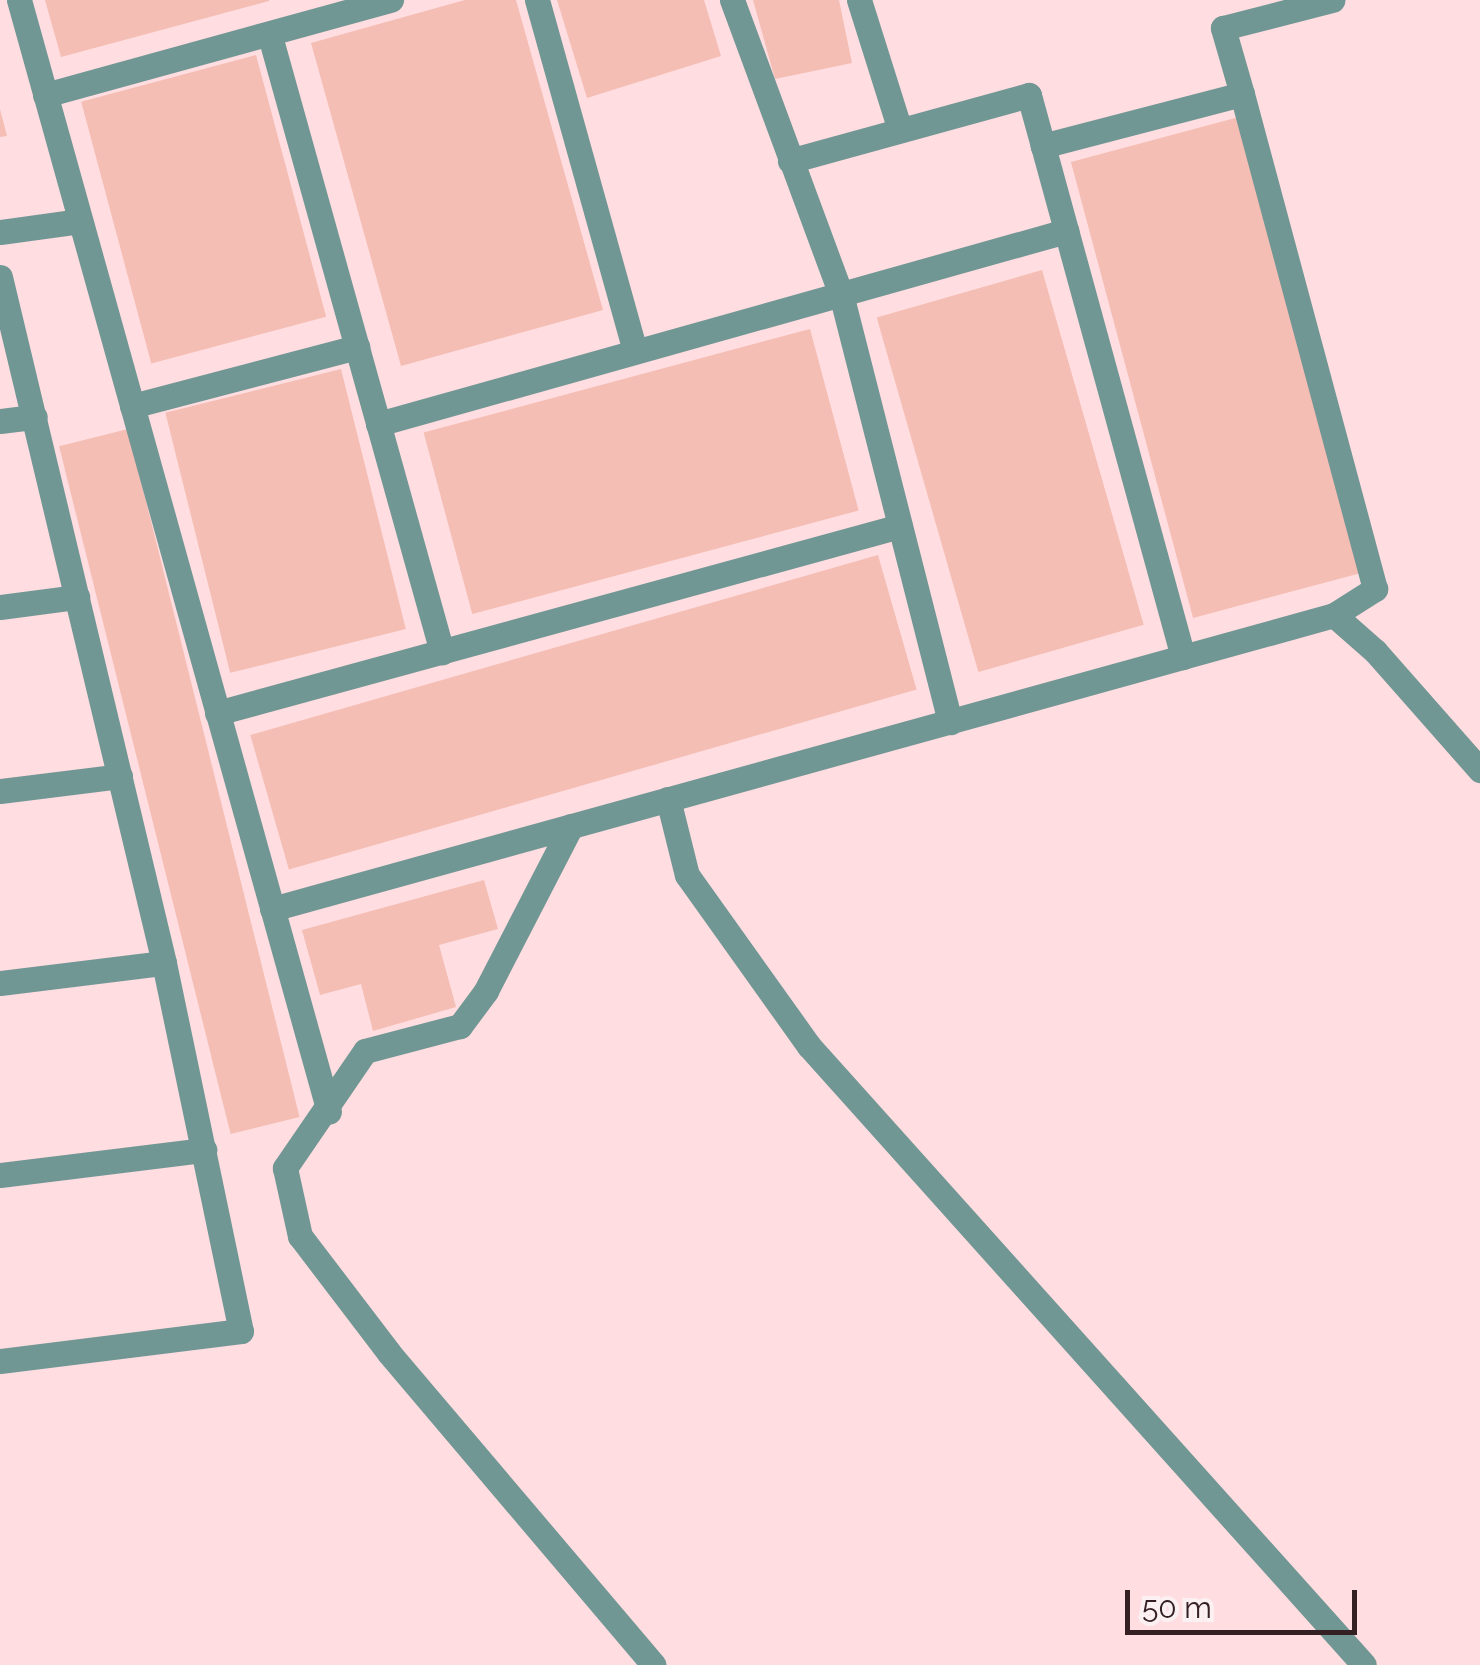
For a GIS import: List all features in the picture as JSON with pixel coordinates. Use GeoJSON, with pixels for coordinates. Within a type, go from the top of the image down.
{"type":"FeatureCollection","features":[{"type":"Feature","properties":{"kind":"street"},"geometry":{"type":"LineString","coordinates":[[19,0],[328,1112]]}},
{"type":"Feature","properties":{"kind":"street"},"geometry":{"type":"LineString","coordinates":[[45,94],[270,36],[390,0]]}},
{"type":"Feature","properties":{"kind":"street"},"geometry":{"type":"LineString","coordinates":[[536,0],[635,352]]}},
{"type":"Feature","properties":{"kind":"street"},"geometry":{"type":"LineString","coordinates":[[732,0],[840,294],[950,722]]}},
{"type":"Feature","properties":{"kind":"street"},"geometry":{"type":"LineString","coordinates":[[859,0],[900,130]]}},
{"type":"Feature","properties":{"kind":"street"},"geometry":{"type":"LineString","coordinates":[[272,909],[1334,615],[1375,589],[1223,28],[1332,0]]}},
{"type":"Feature","properties":{"kind":"street"},"geometry":{"type":"LineString","coordinates":[[270,36],[442,652]]}},
{"type":"Feature","properties":{"kind":"street"},"geometry":{"type":"LineString","coordinates":[[1043,146],[1242,94]]}},
{"type":"Feature","properties":{"kind":"street"},"geometry":{"type":"LineString","coordinates":[[790,161],[1029,95],[1183,657]]}},
{"type":"Feature","properties":{"kind":"street"},"geometry":{"type":"LineString","coordinates":[[0,232],[80,220]]}},
{"type":"Feature","properties":{"kind":"street"},"geometry":{"type":"LineString","coordinates":[[378,424],[1066,231]]}},
{"type":"Feature","properties":{"kind":"street"},"geometry":{"type":"LineString","coordinates":[[0,276],[164,963],[241,1331],[0,1361]]}},
{"type":"Feature","properties":{"kind":"street"},"geometry":{"type":"LineString","coordinates":[[132,406],[357,347]]}},
{"type":"Feature","properties":{"kind":"street"},"geometry":{"type":"LineString","coordinates":[[0,421],[35,417]]}},
{"type":"Feature","properties":{"kind":"street"},"geometry":{"type":"LineString","coordinates":[[218,713],[900,526]]}},
{"type":"Feature","properties":{"kind":"street"},"geometry":{"type":"LineString","coordinates":[[0,606],[77,597]]}},
{"type":"Feature","properties":{"kind":"street"},"geometry":{"type":"LineString","coordinates":[[1334,615],[1375,651],[1480,770]]}},
{"type":"Feature","properties":{"kind":"street"},"geometry":{"type":"LineString","coordinates":[[0,791],[120,776]]}},
{"type":"Feature","properties":{"kind":"street"},"geometry":{"type":"LineString","coordinates":[[668,799],[687,875],[808,1046],[1364,1665]]}},
{"type":"Feature","properties":{"kind":"street"},"geometry":{"type":"LineString","coordinates":[[571,826],[486,991],[460,1026],[365,1050],[328,1112],[285,1168],[300,1236],[389,1352],[654,1665]]}},
{"type":"Feature","properties":{"kind":"street"},"geometry":{"type":"LineString","coordinates":[[0,983],[164,963]]}},
{"type":"Feature","properties":{"kind":"street"},"geometry":{"type":"LineString","coordinates":[[0,1175],[204,1150]]}},
{"type":"Feature","properties":{"kind":"building"},"geometry":{"type":"Polygon","coordinates":[[[45,0],[269,0],[269,1],[61,57],[45,0]]]}},
{"type":"Feature","properties":{"kind":"building"},"geometry":{"type":"Polygon","coordinates":[[[465,0],[516,0],[603,310],[401,366],[311,43],[465,0]]]}},
{"type":"Feature","properties":{"kind":"building"},"geometry":{"type":"Polygon","coordinates":[[[557,0],[704,0],[721,56],[587,98],[557,0]]]}},
{"type":"Feature","properties":{"kind":"building"},"geometry":{"type":"Polygon","coordinates":[[[753,0],[839,0],[852,63],[775,79],[753,0]]]}},
{"type":"Feature","properties":{"kind":"building"},"geometry":{"type":"Polygon","coordinates":[[[256,55],[326,317],[151,364],[81,102],[256,55]]]}},
{"type":"Feature","properties":{"kind":"building"},"geometry":{"type":"Polygon","coordinates":[[[0,109],[7,136],[0,137],[0,109]]]}},
{"type":"Feature","properties":{"kind":"building"},"geometry":{"type":"Polygon","coordinates":[[[1239,117],[1361,573],[1193,618],[1071,162],[1239,117]]]}},
{"type":"Feature","properties":{"kind":"building"},"geometry":{"type":"Polygon","coordinates":[[[1042,270],[1144,625],[978,672],[877,317],[1042,270]]]}},
{"type":"Feature","properties":{"kind":"building"},"geometry":{"type":"Polygon","coordinates":[[[810,329],[859,511],[472,614],[424,433],[810,329]]]}},
{"type":"Feature","properties":{"kind":"building"},"geometry":{"type":"Polygon","coordinates":[[[341,369],[406,629],[230,673],[165,413],[341,369]]]}},
{"type":"Feature","properties":{"kind":"building"},"geometry":{"type":"Polygon","coordinates":[[[128,429],[300,1117],[231,1134],[59,446],[128,429]]]}},
{"type":"Feature","properties":{"kind":"building"},"geometry":{"type":"Polygon","coordinates":[[[878,555],[917,690],[289,870],[250,735],[878,555]]]}},
{"type":"Feature","properties":{"kind":"building"},"geometry":{"type":"Polygon","coordinates":[[[484,880],[498,929],[439,945],[456,1007],[373,1031],[361,984],[320,995],[302,930],[484,880]]]}}]}
